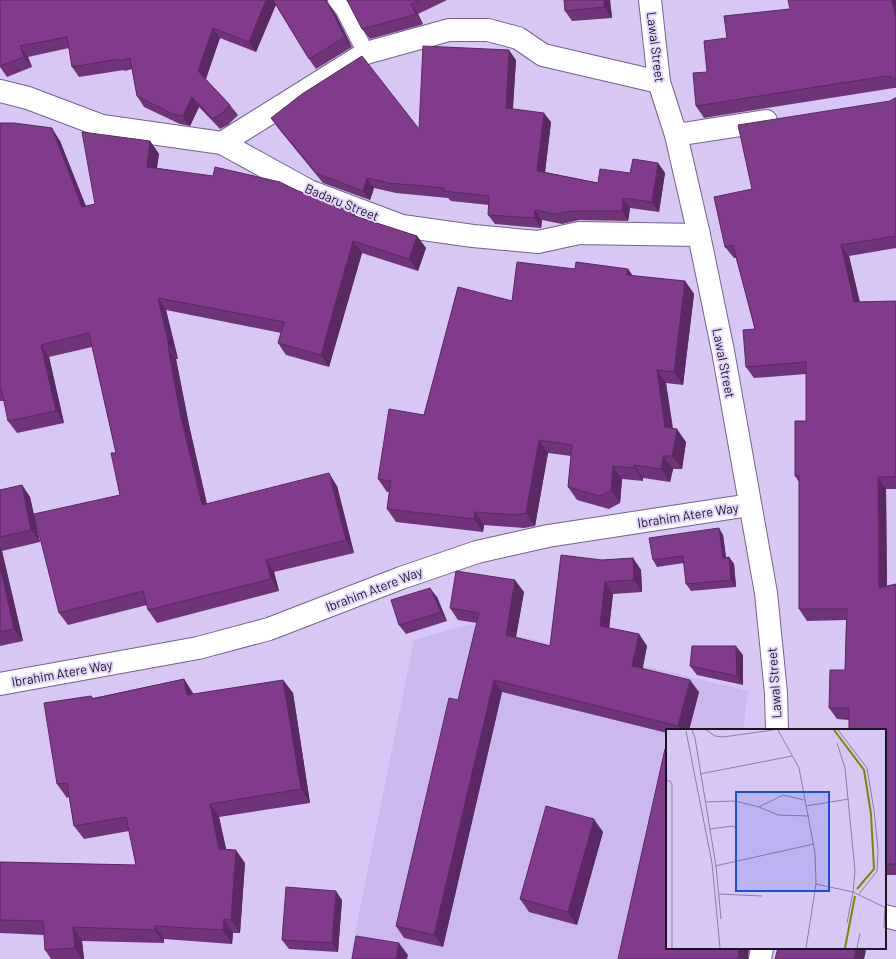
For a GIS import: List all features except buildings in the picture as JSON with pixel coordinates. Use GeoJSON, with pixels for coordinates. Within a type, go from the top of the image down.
{"type":"FeatureCollection","features":[{"type":"Feature","properties":{"kind":"street","name":"Lawal Street"},"geometry":{"type":"LineString","coordinates":[[650,0],[659,82],[676,135],[700,235],[723,351],[766,593],[776,693],[777,729]]}},
{"type":"Feature","properties":{"kind":"street"},"geometry":{"type":"LineString","coordinates":[[222,143],[366,53],[449,30],[488,30],[518,38],[543,55],[659,82]]}},
{"type":"Feature","properties":{"kind":"street","name":"Badaru Street"},"geometry":{"type":"LineString","coordinates":[[0,91],[28,98],[102,126],[222,143],[309,191],[402,226],[473,236],[538,242],[579,234],[700,235]]}},
{"type":"Feature","properties":{"kind":"street"},"geometry":{"type":"LineString","coordinates":[[676,135],[786,118]]}},
{"type":"Feature","properties":{"kind":"street","name":"Ibrahim Atere Way"},"geometry":{"type":"LineString","coordinates":[[0,684],[198,648],[269,629],[400,578],[477,552],[548,536],[750,505]]}},
{"type":"Feature","properties":{"kind":"street"},"geometry":{"type":"LineString","coordinates":[[886,916],[896,919]]}},
{"type":"Feature","properties":{"kind":"street"},"geometry":{"type":"LineString","coordinates":[[760,959],[762,949]]}},
{"type":"Feature","properties":{"kind":"lane"},"geometry":{"type":"LineString","coordinates":[[336,0],[344,10],[366,53]]}},
{"type":"Feature","properties":{"kind":"shaded area"},"geometry":{"type":"Polygon","coordinates":[[[470,624],[748,691],[743,729],[666,729],[666,949],[713,959],[350,959],[414,640],[470,624]]]}}]}
